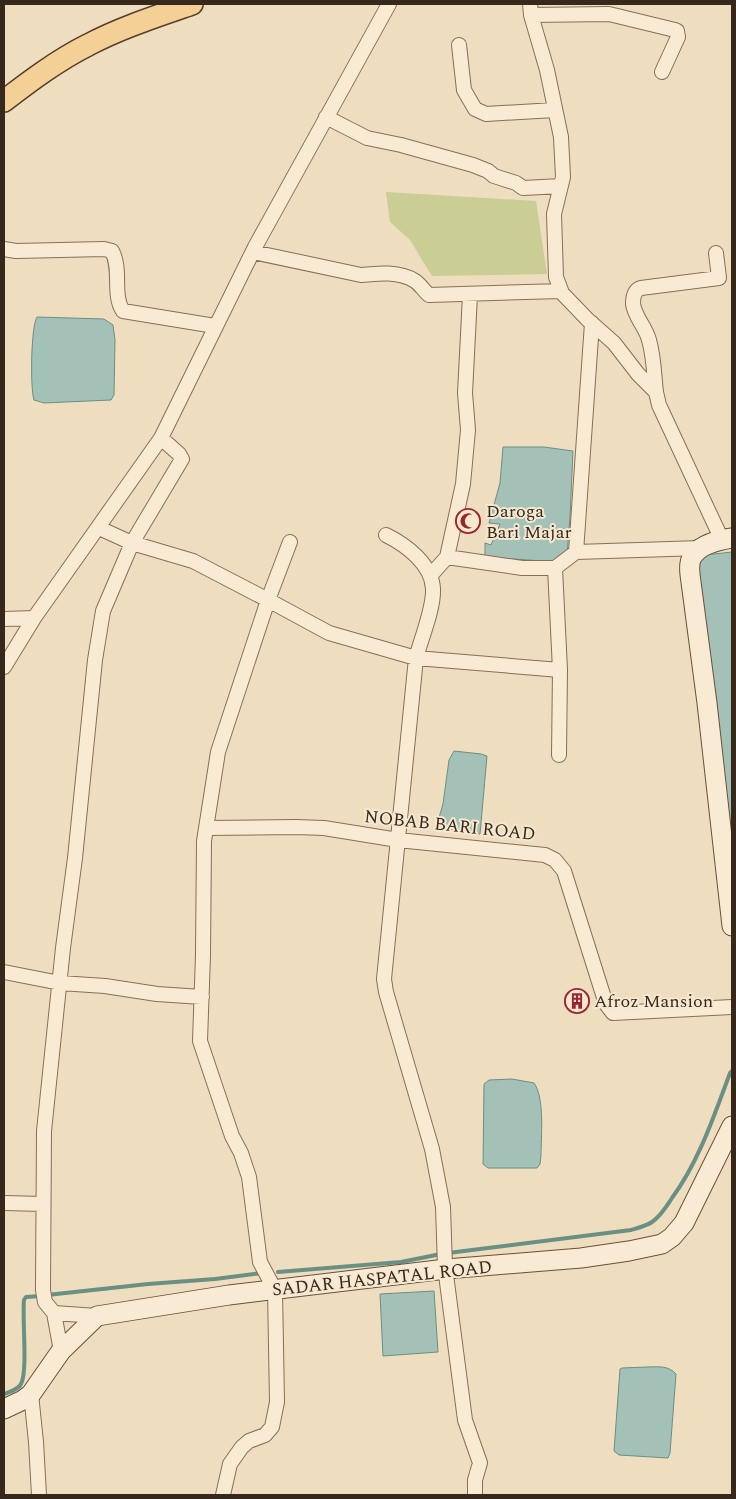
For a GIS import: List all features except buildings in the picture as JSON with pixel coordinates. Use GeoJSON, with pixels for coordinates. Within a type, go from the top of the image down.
{"type":"FeatureCollection","features":[{"type":"Feature","properties":{"kind":"main road"},"geometry":{"type":"LineString","coordinates":[[4,101],[30,81],[88,45],[149,11],[192,4]]}},
{"type":"Feature","properties":{"kind":"street"},"geometry":{"type":"LineString","coordinates":[[4,667],[34,618],[161,438],[253,252],[389,4]]}},
{"type":"Feature","properties":{"kind":"street"},"geometry":{"type":"LineString","coordinates":[[656,392],[638,374],[614,343],[561,290],[556,277],[554,214],[563,177],[561,138],[547,70],[531,9],[609,14],[675,30],[678,37],[662,72]]}},
{"type":"Feature","properties":{"kind":"street"},"geometry":{"type":"LineString","coordinates":[[460,45],[464,90],[475,109],[486,114],[555,110]]}},
{"type":"Feature","properties":{"kind":"street"},"geometry":{"type":"LineString","coordinates":[[326,117],[367,138],[401,145],[473,165],[488,171],[494,176],[516,183],[522,188],[561,186]]}},
{"type":"Feature","properties":{"kind":"street"},"geometry":{"type":"LineString","coordinates":[[4,248],[16,251],[104,249],[112,251],[117,260],[119,305],[124,311],[215,326]]}},
{"type":"Feature","properties":{"kind":"street"},"geometry":{"type":"LineString","coordinates":[[253,252],[361,275],[376,273],[398,275],[415,281],[429,295],[470,295],[561,290]]}},
{"type":"Feature","properties":{"kind":"street"},"geometry":{"type":"LineString","coordinates":[[447,557],[522,568],[555,568],[576,552],[701,548],[727,539],[659,405],[649,339],[633,304],[634,293],[637,289],[719,278],[716,253]]}},
{"type":"Feature","properties":{"kind":"street"},"geometry":{"type":"LineString","coordinates":[[430,576],[447,557],[464,484],[468,430],[465,393],[470,295]]}},
{"type":"Feature","properties":{"kind":"street"},"geometry":{"type":"LineString","coordinates":[[576,552],[592,323]]}},
{"type":"Feature","properties":{"kind":"street"},"geometry":{"type":"LineString","coordinates":[[61,1351],[54,1313],[44,1296],[44,1131],[76,858],[95,660],[103,611],[132,543],[182,459],[161,438]]}},
{"type":"Feature","properties":{"kind":"street"},"geometry":{"type":"LineString","coordinates":[[99,528],[132,543],[193,560],[329,633],[416,658],[560,670]]}},
{"type":"Feature","properties":{"kind":"street"},"geometry":{"type":"LineString","coordinates":[[386,535],[399,541],[415,555],[430,576],[433,590],[429,613],[416,658],[384,979],[386,992],[432,1149],[443,1207],[445,1268],[465,1420],[480,1463],[475,1480],[475,1495]]}},
{"type":"Feature","properties":{"kind":"street"},"geometry":{"type":"LineString","coordinates":[[223,1495],[230,1464],[242,1447],[249,1441],[265,1435],[272,1427],[277,1402],[275,1290],[260,1262],[248,1177],[241,1153],[232,1136],[200,1041],[204,841],[218,752],[268,600],[290,542]]}},
{"type":"Feature","properties":{"kind":"street"},"geometry":{"type":"LineString","coordinates":[[701,548],[692,557],[690,564],[691,582],[707,703],[732,926]]}},
{"type":"Feature","properties":{"kind":"street"},"geometry":{"type":"LineString","coordinates":[[555,568],[560,670],[559,755]]}},
{"type":"Feature","properties":{"kind":"street"},"geometry":{"type":"LineString","coordinates":[[4,620],[34,618]]}},
{"type":"Feature","properties":{"kind":"street","name":"NOBAB BARI ROAD"},"geometry":{"type":"LineString","coordinates":[[206,828],[324,828],[398,840],[533,852],[545,855],[555,860],[568,879],[597,978],[606,1004],[613,1012],[732,1007]]}},
{"type":"Feature","properties":{"kind":"street"},"geometry":{"type":"LineString","coordinates":[[4,972],[60,983],[202,997]]}},
{"type":"Feature","properties":{"kind":"street","name":"SADAR HASPATAL ROAD"},"geometry":{"type":"LineString","coordinates":[[97,1316],[229,1295],[445,1268],[581,1258],[662,1244],[684,1222],[732,1126]]}},
{"type":"Feature","properties":{"kind":"street"},"geometry":{"type":"LineString","coordinates":[[4,1203],[43,1204]]}},
{"type":"Feature","properties":{"kind":"street"},"geometry":{"type":"LineString","coordinates":[[54,1313],[97,1316]]}},
{"type":"Feature","properties":{"kind":"street"},"geometry":{"type":"LineString","coordinates":[[4,1409],[31,1394],[61,1351],[97,1316]]}},
{"type":"Feature","properties":{"kind":"street"},"geometry":{"type":"LineString","coordinates":[[31,1394],[39,1495]]}},
{"type":"Feature","properties":{"kind":"green space"},"geometry":{"type":"Polygon","coordinates":[[[386,192],[536,201],[547,274],[432,276],[410,240],[390,222],[386,192]]]}},
{"type":"Feature","properties":{"kind":"water"},"geometry":{"type":"Polygon","coordinates":[[[37,317],[104,319],[113,325],[115,340],[114,395],[111,400],[44,403],[34,400],[32,357],[33,332],[37,317]]]}},
{"type":"Feature","properties":{"kind":"water"},"geometry":{"type":"Polygon","coordinates":[[[503,447],[544,447],[573,451],[567,555],[557,562],[485,557],[485,543],[491,545],[500,524],[489,523],[500,483],[503,447]]]}},
{"type":"Feature","properties":{"kind":"water"},"geometry":{"type":"Polygon","coordinates":[[[732,552],[732,836],[696,556],[732,552]]]}},
{"type":"Feature","properties":{"kind":"water"},"geometry":{"type":"Polygon","coordinates":[[[454,751],[487,756],[480,834],[439,826],[438,821],[443,804],[449,760],[454,751]]]}},
{"type":"Feature","properties":{"kind":"water"},"geometry":{"type":"Polygon","coordinates":[[[512,1079],[534,1083],[540,1098],[541,1156],[540,1164],[537,1168],[488,1168],[483,1164],[484,1084],[489,1080],[512,1079]]]}},
{"type":"Feature","properties":{"kind":"water"},"geometry":{"type":"Polygon","coordinates":[[[434,1291],[438,1352],[383,1356],[380,1294],[434,1291]]]}},
{"type":"Feature","properties":{"kind":"water"},"geometry":{"type":"Polygon","coordinates":[[[666,1368],[676,1374],[670,1453],[668,1458],[619,1455],[614,1451],[620,1369],[666,1368]]]}},
{"type":"Feature","properties":{"kind":"waterway"},"geometry":{"type":"LineString","coordinates":[[448,1253],[631,1230],[652,1222],[658,1217],[682,1184],[698,1154],[732,1071]]}},
{"type":"Feature","properties":{"kind":"waterway"},"geometry":{"type":"LineString","coordinates":[[278,1272],[401,1262],[441,1254]]}},
{"type":"Feature","properties":{"kind":"waterway"},"geometry":{"type":"LineString","coordinates":[[47,1295],[261,1273]]}},
{"type":"Feature","properties":{"kind":"waterway"},"geometry":{"type":"LineString","coordinates":[[4,1394],[18,1388],[23,1377],[24,1300],[26,1297],[40,1296]]}},
{"type":"Feature","properties":{"kind":"place","name":"Daroga Bari Majar"},"geometry":{"type":"Point","coordinates":[468,521]}},
{"type":"Feature","properties":{"kind":"place","name":"Afroz Mansion"},"geometry":{"type":"Point","coordinates":[577,1001]}}]}
